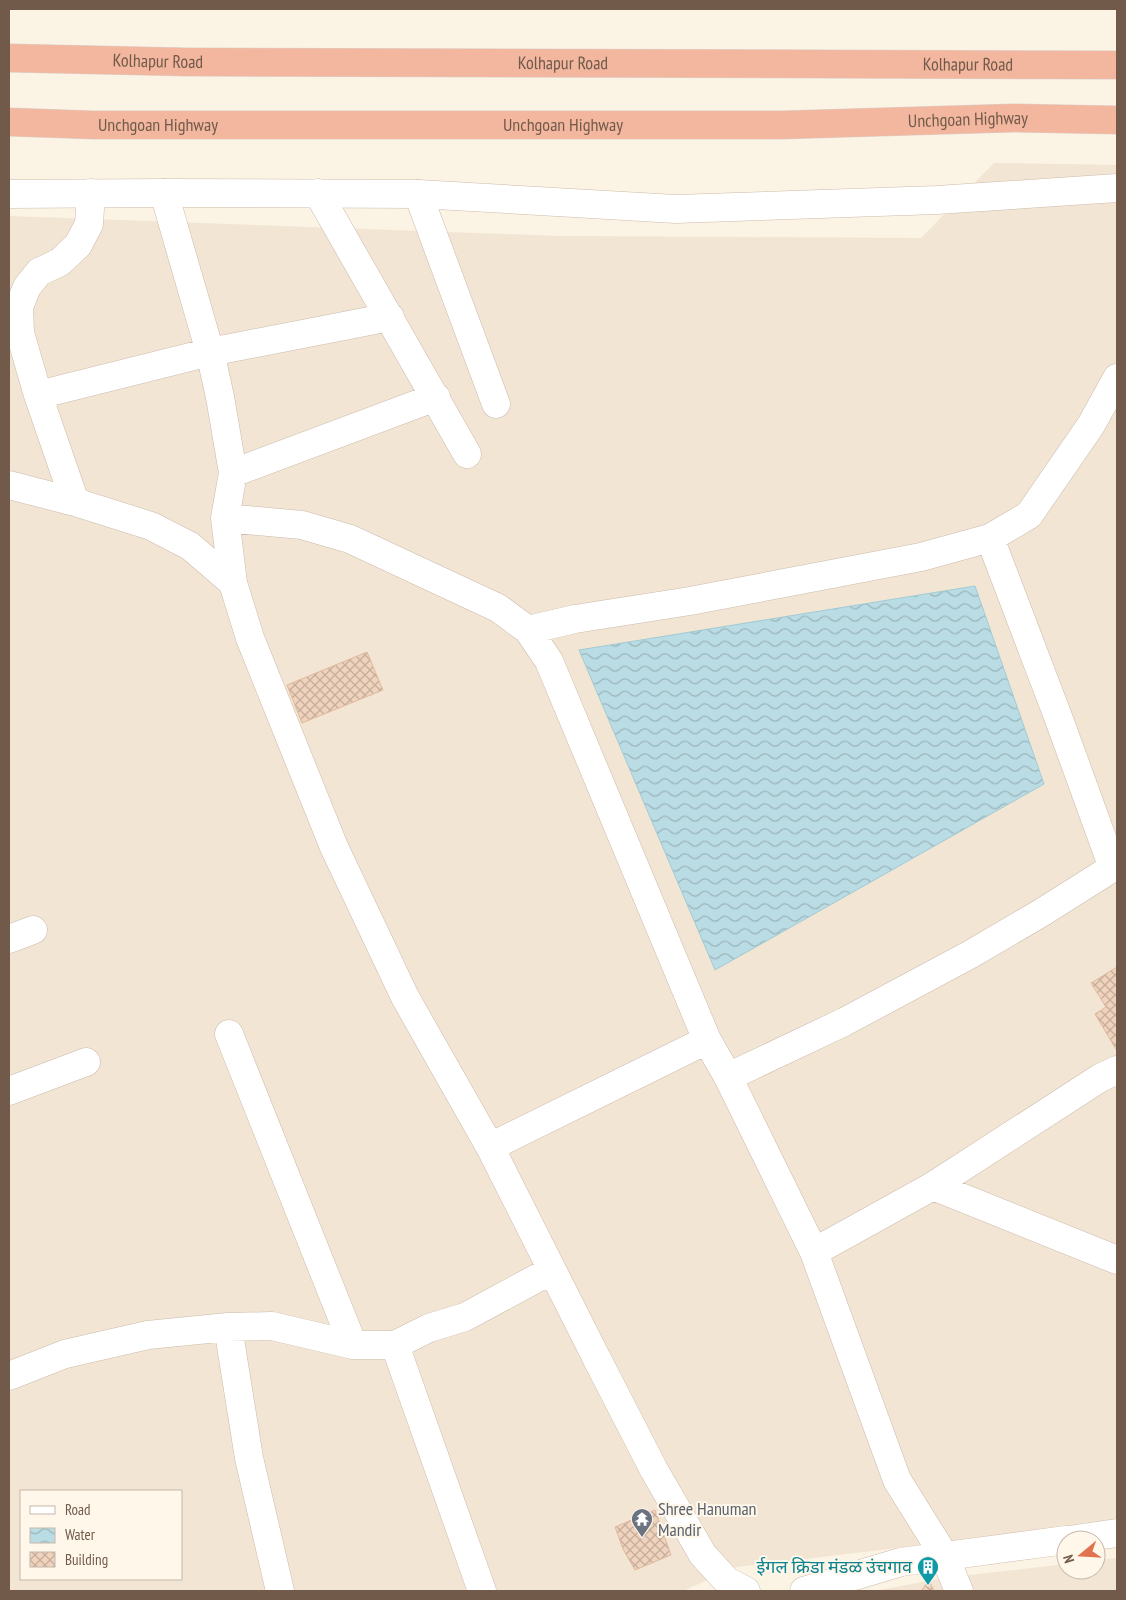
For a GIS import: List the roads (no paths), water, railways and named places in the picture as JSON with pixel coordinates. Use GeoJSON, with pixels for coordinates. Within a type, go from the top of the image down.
{"type":"FeatureCollection","features":[{"type":"Feature","properties":{"kind":"highway","name":"Kolhapur Road"},"geometry":{"type":"LineString","coordinates":[[9,58],[198,62],[1117,64]]}},
{"type":"Feature","properties":{"kind":"highway","name":"Unchgoan Highway"},"geometry":{"type":"LineString","coordinates":[[9,122],[94,125],[761,125],[1013,118],[1117,120]]}},
{"type":"Feature","properties":{"kind":"street"},"geometry":{"type":"LineString","coordinates":[[9,194],[418,194],[676,210],[937,200],[1117,188]]}},
{"type":"Feature","properties":{"kind":"street"},"geometry":{"type":"LineString","coordinates":[[75,502],[38,395],[20,333],[19,307],[27,288],[39,272],[60,262],[78,245],[88,224],[91,193]]}},
{"type":"Feature","properties":{"kind":"street"},"geometry":{"type":"LineString","coordinates":[[164,193],[210,352],[233,473],[225,518],[233,583],[250,638],[334,847],[405,997],[490,1147],[654,1470],[702,1555],[727,1581],[746,1591]]}},
{"type":"Feature","properties":{"kind":"street"},"geometry":{"type":"LineString","coordinates":[[318,193],[467,454]]}},
{"type":"Feature","properties":{"kind":"street"},"geometry":{"type":"LineString","coordinates":[[418,194],[496,404]]}},
{"type":"Feature","properties":{"kind":"street"},"geometry":{"type":"LineString","coordinates":[[38,395],[210,352],[390,317]]}},
{"type":"Feature","properties":{"kind":"street"},"geometry":{"type":"LineString","coordinates":[[528,630],[922,557],[990,538],[1029,515],[1091,425],[1117,378]]}},
{"type":"Feature","properties":{"kind":"street"},"geometry":{"type":"LineString","coordinates":[[233,473],[436,397]]}},
{"type":"Feature","properties":{"kind":"street"},"geometry":{"type":"LineString","coordinates":[[9,485],[75,502],[151,526],[190,546],[233,583]]}},
{"type":"Feature","properties":{"kind":"street"},"geometry":{"type":"LineString","coordinates":[[225,518],[302,525],[350,539],[498,608],[528,630],[549,661],[707,1040],[728,1077],[814,1252],[897,1480],[945,1557],[958,1591]]}},
{"type":"Feature","properties":{"kind":"street"},"geometry":{"type":"LineString","coordinates":[[728,1077],[844,1022],[971,954],[1041,913],[1115,866],[990,538]]}},
{"type":"Feature","properties":{"kind":"street"},"geometry":{"type":"LineString","coordinates":[[229,1034],[353,1345]]}},
{"type":"Feature","properties":{"kind":"street"},"geometry":{"type":"LineString","coordinates":[[490,1147],[707,1040]]}},
{"type":"Feature","properties":{"kind":"street"},"geometry":{"type":"LineString","coordinates":[[9,1091],[86,1062]]}},
{"type":"Feature","properties":{"kind":"street"},"geometry":{"type":"LineString","coordinates":[[814,1252],[932,1186],[1100,1078],[1117,1070]]}},
{"type":"Feature","properties":{"kind":"street"},"geometry":{"type":"LineString","coordinates":[[932,1186],[1117,1260]]}},
{"type":"Feature","properties":{"kind":"street"},"geometry":{"type":"LineString","coordinates":[[9,1376],[65,1354],[148,1334],[228,1326],[272,1326],[353,1345],[395,1345],[429,1328],[465,1317],[552,1270]]}},
{"type":"Feature","properties":{"kind":"street"},"geometry":{"type":"LineString","coordinates":[[228,1326],[249,1458],[280,1591]]}},
{"type":"Feature","properties":{"kind":"street"},"geometry":{"type":"LineString","coordinates":[[395,1345],[482,1591]]}},
{"type":"Feature","properties":{"kind":"street"},"geometry":{"type":"LineString","coordinates":[[804,1591],[901,1562],[1056,1542]]}},
{"type":"Feature","properties":{"kind":"water"},"geometry":{"type":"Polygon","coordinates":[[[975,586],[1044,784],[715,970],[579,650],[975,586]]]}},
{"type":"Feature","properties":{"kind":"place","name":"Shree Hanuman Mandir"},"geometry":{"type":"Point","coordinates":[642,1538]}},
{"type":"Feature","properties":{"kind":"place","name":"ईगल क्रिडा मंडळ उंचगाव"},"geometry":{"type":"Point","coordinates":[928,1586]}}]}
